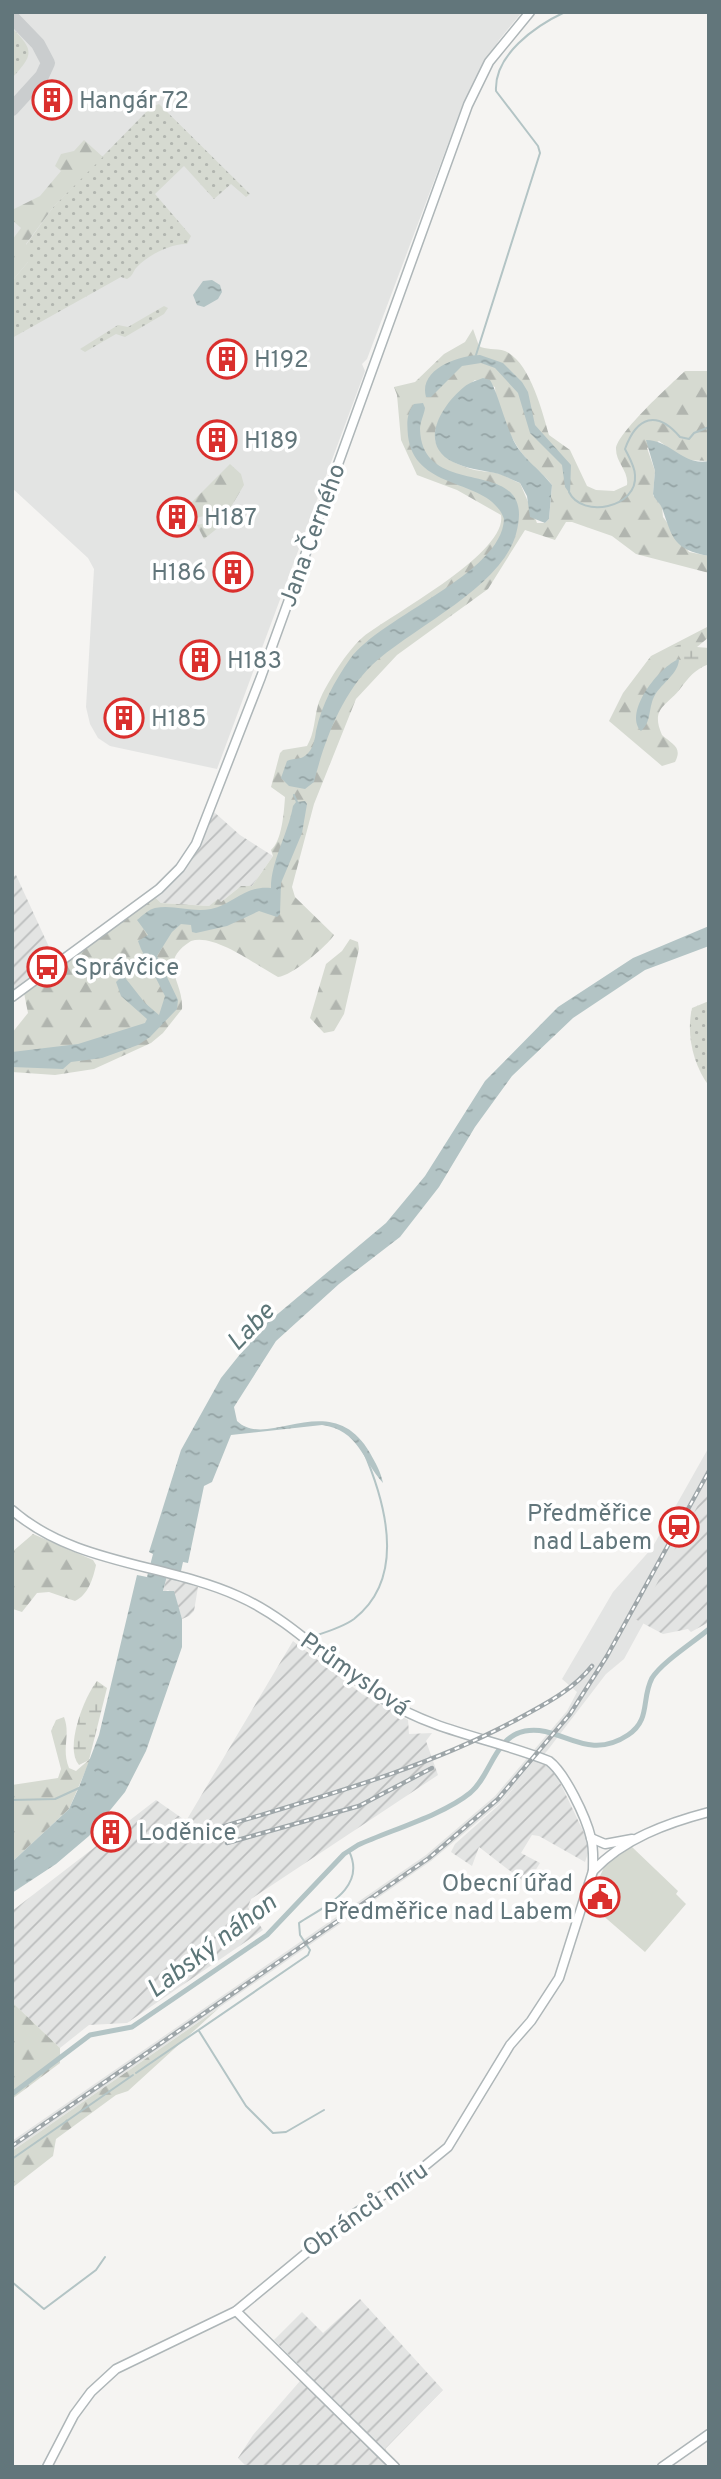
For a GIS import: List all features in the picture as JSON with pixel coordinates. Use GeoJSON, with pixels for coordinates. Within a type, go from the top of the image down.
{"type":"FeatureCollection","features":[{"type":"Feature","properties":{"kind":"street","name":"Jana Černého"},"geometry":{"type":"LineString","coordinates":[[12,997],[159,888],[180,868],[196,844],[266,664],[468,105],[489,62],[530,12]]}},
{"type":"Feature","properties":{"kind":"street","name":"Průmyslová"},"geometry":{"type":"LineString","coordinates":[[12,1510],[42,1532],[73,1546],[216,1587],[256,1604],[396,1706],[447,1730],[549,1761],[557,1768],[591,1838],[593,1857]]}},
{"type":"Feature","properties":{"kind":"street"},"geometry":{"type":"LineString","coordinates":[[593,1871],[608,1855],[640,1837],[680,1819],[709,1812]]}},
{"type":"Feature","properties":{"kind":"street"},"geometry":{"type":"LineString","coordinates":[[591,1838],[605,1844],[640,1837]]}},
{"type":"Feature","properties":{"kind":"street","name":"Obránců míru"},"geometry":{"type":"LineString","coordinates":[[47,2467],[74,2415],[91,2392],[116,2369],[236,2311],[351,2216],[415,2174],[448,2147],[510,2045],[531,2021],[559,1978],[593,1871],[593,1857]]}},
{"type":"Feature","properties":{"kind":"street"},"geometry":{"type":"LineString","coordinates":[[236,2311],[395,2467]]}},
{"type":"Feature","properties":{"kind":"street"},"geometry":{"type":"LineString","coordinates":[[662,2467],[709,2434]]}},
{"type":"Feature","properties":{"kind":"shaded area"},"geometry":{"type":"Polygon","coordinates":[[[12,12],[522,12],[499,40],[463,104],[367,359],[362,364],[365,371],[217,769],[110,746],[98,738],[90,724],[86,707],[94,569],[88,558],[12,488],[12,12]]]}},
{"type":"Feature","properties":{"kind":"shaded area"},"geometry":{"type":"Polygon","coordinates":[[[214,812],[240,835],[273,856],[252,886],[241,886],[221,902],[209,906],[161,903],[155,897],[172,883],[195,853],[214,812]]]}},
{"type":"Feature","properties":{"kind":"shaded area"},"geometry":{"type":"Polygon","coordinates":[[[16,875],[55,960],[12,992],[12,877],[16,875]]]}},
{"type":"Feature","properties":{"kind":"shaded area"},"geometry":{"type":"Polygon","coordinates":[[[709,1447],[709,1503],[624,1659],[606,1674],[547,1751],[501,1802],[431,1861],[12,2151],[12,2141],[426,1855],[495,1796],[567,1711],[577,1692],[562,1679],[613,1592],[652,1548],[709,1447]]]}},
{"type":"Feature","properties":{"kind":"shaded area"},"geometry":{"type":"Polygon","coordinates":[[[709,1484],[709,1622],[691,1632],[688,1629],[663,1634],[635,1619],[643,1610],[709,1484]]]}},
{"type":"Feature","properties":{"kind":"shaded area"},"geometry":{"type":"Polygon","coordinates":[[[167,1576],[198,1587],[194,1611],[189,1616],[182,1619],[174,1594],[168,1590],[163,1592],[167,1576]]]}},
{"type":"Feature","properties":{"kind":"shaded area"},"geometry":{"type":"Polygon","coordinates":[[[293,1641],[362,1694],[408,1720],[409,1734],[432,1733],[426,1741],[438,1775],[251,1899],[248,1907],[263,1930],[127,2023],[89,2025],[60,2048],[12,2002],[12,1911],[156,1800],[186,1821],[293,1641]]]}},
{"type":"Feature","properties":{"kind":"shaded area"},"geometry":{"type":"Polygon","coordinates":[[[538,1760],[555,1772],[586,1837],[588,1853],[585,1862],[539,1836],[532,1835],[521,1853],[540,1863],[527,1884],[479,1847],[472,1866],[451,1852],[455,1844],[500,1804],[538,1760]]]}},
{"type":"Feature","properties":{"kind":"shaded area"},"geometry":{"type":"Polygon","coordinates":[[[360,2299],[443,2390],[385,2449],[402,2467],[247,2467],[238,2458],[253,2435],[307,2373],[274,2340],[302,2312],[323,2333],[360,2299]]]}},
{"type":"Feature","properties":{"kind":"green space"},"geometry":{"type":"Polygon","coordinates":[[[12,28],[25,42],[28,53],[24,64],[12,78],[12,28]]]}},
{"type":"Feature","properties":{"kind":"green space"},"geometry":{"type":"Polygon","coordinates":[[[159,104],[250,194],[246,197],[231,184],[214,199],[184,166],[155,194],[191,236],[187,244],[174,245],[154,254],[127,279],[121,277],[12,338],[12,281],[28,262],[26,245],[54,206],[151,107],[159,104]]]}},
{"type":"Feature","properties":{"kind":"green space"},"geometry":{"type":"Polygon","coordinates":[[[84,140],[103,157],[54,206],[26,244],[30,252],[28,262],[12,281],[12,240],[21,228],[12,220],[12,210],[40,196],[61,171],[55,166],[61,154],[74,151],[84,140]]]}},
{"type":"Feature","properties":{"kind":"green space"},"geometry":{"type":"Polygon","coordinates":[[[164,306],[168,308],[164,314],[125,337],[116,334],[85,352],[80,349],[118,325],[128,327],[164,306]]]}},
{"type":"Feature","properties":{"kind":"green space"},"geometry":{"type":"Polygon","coordinates":[[[473,329],[479,346],[505,351],[514,357],[534,388],[549,435],[570,450],[587,486],[596,490],[614,491],[627,485],[616,449],[625,432],[646,409],[685,371],[709,371],[709,461],[685,460],[659,441],[647,448],[655,471],[653,495],[662,507],[663,517],[689,552],[709,556],[709,573],[636,554],[612,536],[572,522],[566,522],[555,540],[525,530],[488,589],[397,655],[356,699],[314,804],[292,887],[295,897],[334,935],[330,940],[300,966],[278,977],[224,946],[201,940],[191,941],[175,957],[173,965],[182,1009],[163,1033],[151,1043],[94,1069],[55,1075],[12,1072],[12,1033],[28,1013],[24,993],[155,897],[161,903],[209,906],[218,899],[221,902],[241,886],[252,886],[273,856],[271,850],[278,840],[282,826],[285,797],[271,787],[280,753],[283,750],[307,746],[321,698],[344,659],[363,637],[468,564],[486,547],[498,530],[501,515],[457,490],[417,475],[401,440],[394,387],[415,382],[444,354],[465,342],[473,329]],[[475,380],[452,402],[442,414],[437,426],[435,438],[439,449],[450,460],[468,468],[500,474],[520,483],[537,523],[545,523],[549,519],[552,485],[528,461],[515,442],[501,414],[495,387],[475,380]]]}},
{"type":"Feature","properties":{"kind":"green space"},"geometry":{"type":"Polygon","coordinates":[[[230,464],[241,474],[244,485],[219,527],[204,539],[197,525],[206,523],[204,516],[196,518],[192,502],[230,464]]]}},
{"type":"Feature","properties":{"kind":"green space"},"geometry":{"type":"Polygon","coordinates":[[[709,626],[709,637],[697,647],[709,648],[709,664],[692,674],[659,713],[662,735],[675,746],[678,753],[675,762],[662,766],[609,721],[623,693],[651,656],[709,626]]]}},
{"type":"Feature","properties":{"kind":"green space"},"geometry":{"type":"Polygon","coordinates":[[[692,638],[696,650],[705,660],[686,669],[674,647],[692,638]]]}},
{"type":"Feature","properties":{"kind":"green space"},"geometry":{"type":"Polygon","coordinates":[[[350,939],[358,942],[359,949],[344,1014],[334,1031],[324,1033],[310,1018],[326,964],[342,951],[350,939]]]}},
{"type":"Feature","properties":{"kind":"green space"},"geometry":{"type":"Polygon","coordinates":[[[709,1001],[709,1086],[703,1078],[692,1049],[690,1018],[692,1008],[709,1001]]]}},
{"type":"Feature","properties":{"kind":"green space"},"geometry":{"type":"Polygon","coordinates":[[[33,1534],[93,1560],[96,1565],[91,1581],[80,1598],[75,1601],[49,1592],[37,1593],[22,1612],[13,1609],[12,1552],[33,1534]]]}},
{"type":"Feature","properties":{"kind":"green space"},"geometry":{"type":"Polygon","coordinates":[[[97,1681],[107,1688],[89,1760],[79,1765],[75,1757],[75,1735],[82,1710],[97,1681]]]}},
{"type":"Feature","properties":{"kind":"green space"},"geometry":{"type":"Polygon","coordinates":[[[64,1717],[69,1768],[76,1771],[91,1758],[69,1809],[12,1862],[12,1785],[58,1778],[61,1769],[51,1731],[56,1720],[64,1717]]]}},
{"type":"Feature","properties":{"kind":"green space"},"geometry":{"type":"Polygon","coordinates":[[[632,1847],[678,1891],[676,1894],[686,1904],[645,1952],[600,1913],[608,1900],[593,1891],[607,1861],[632,1847]]]}},
{"type":"Feature","properties":{"kind":"green space"},"geometry":{"type":"Polygon","coordinates":[[[12,2002],[60,2048],[60,2063],[12,2099],[12,2002]]]}},
{"type":"Feature","properties":{"kind":"green space"},"geometry":{"type":"Polygon","coordinates":[[[219,2008],[128,2091],[116,2095],[56,2139],[53,2156],[12,2188],[12,2151],[219,2008]]]}},
{"type":"Feature","properties":{"kind":"water"},"geometry":{"type":"Polygon","coordinates":[[[212,280],[220,285],[222,292],[218,299],[204,307],[197,305],[193,295],[203,281],[212,280]]]}},
{"type":"Feature","properties":{"kind":"water"},"geometry":{"type":"Polygon","coordinates":[[[480,355],[503,363],[522,382],[528,392],[535,425],[571,465],[570,494],[565,487],[562,465],[530,433],[518,393],[495,368],[481,363],[462,366],[431,397],[426,397],[425,387],[434,371],[452,361],[480,355]]]}},
{"type":"Feature","properties":{"kind":"water"},"geometry":{"type":"Polygon","coordinates":[[[483,378],[490,380],[493,385],[515,444],[552,485],[549,519],[545,523],[530,517],[527,496],[520,483],[453,462],[442,454],[436,445],[437,424],[448,404],[466,385],[483,378]]]}},
{"type":"Feature","properties":{"kind":"water"},"geometry":{"type":"Polygon","coordinates":[[[423,403],[425,408],[420,429],[426,452],[439,466],[496,484],[511,493],[519,508],[516,534],[507,554],[493,572],[453,606],[389,651],[361,677],[335,720],[314,782],[305,789],[289,786],[281,778],[287,761],[302,758],[310,750],[325,702],[350,659],[365,643],[463,576],[483,558],[498,539],[504,519],[496,506],[484,496],[438,476],[424,467],[414,454],[408,436],[408,415],[414,404],[423,403]]]}},
{"type":"Feature","properties":{"kind":"water"},"geometry":{"type":"Polygon","coordinates":[[[646,440],[663,444],[691,460],[709,461],[709,556],[688,550],[672,535],[662,508],[653,494],[655,471],[646,440]]]}},
{"type":"Feature","properties":{"kind":"water"},"geometry":{"type":"Polygon","coordinates":[[[679,659],[673,673],[655,695],[647,723],[641,731],[637,723],[637,713],[646,690],[671,663],[679,659]]]}},
{"type":"Feature","properties":{"kind":"water"},"geometry":{"type":"Polygon","coordinates":[[[305,801],[307,804],[302,833],[281,883],[280,914],[277,917],[259,911],[227,926],[196,933],[192,932],[191,925],[181,924],[172,932],[157,956],[178,1000],[177,1009],[150,1037],[138,1045],[102,1058],[71,1062],[63,1069],[12,1067],[12,1052],[78,1044],[145,1023],[147,1019],[121,996],[116,982],[123,975],[145,1003],[159,1015],[165,996],[138,941],[148,935],[137,920],[155,908],[211,909],[254,889],[271,888],[274,868],[293,806],[296,802],[305,801]]]}},
{"type":"Feature","properties":{"kind":"water"},"geometry":{"type":"Polygon","coordinates":[[[709,926],[709,946],[645,970],[573,1018],[512,1076],[475,1127],[439,1187],[400,1237],[339,1284],[276,1341],[234,1407],[237,1421],[250,1428],[265,1429],[319,1421],[337,1424],[354,1434],[370,1453],[383,1483],[352,1439],[334,1428],[322,1425],[231,1435],[212,1482],[204,1486],[188,1563],[183,1562],[179,1580],[167,1576],[163,1591],[174,1591],[182,1619],[182,1647],[146,1751],[125,1792],[89,1836],[56,1864],[12,1893],[12,1862],[69,1809],[79,1787],[99,1735],[137,1575],[147,1577],[153,1554],[149,1552],[181,1450],[221,1378],[261,1328],[386,1223],[425,1176],[485,1081],[558,1007],[633,958],[709,926]]]}},
{"type":"Feature","properties":{"kind":"waterway"},"geometry":{"type":"LineString","coordinates":[[476,355],[540,153],[538,146],[496,91],[497,78],[502,65],[518,43],[541,25],[565,12]]}},
{"type":"Feature","properties":{"kind":"waterway"},"geometry":{"type":"LineString","coordinates":[[569,492],[576,500],[596,507],[619,502],[628,495],[634,486],[635,475],[625,449],[635,429],[648,420],[663,423],[680,437],[689,439],[694,433],[709,427]]}},
{"type":"Feature","properties":{"kind":"waterway"},"geometry":{"type":"LineString","coordinates":[[294,795],[297,802]]}},
{"type":"Feature","properties":{"kind":"waterway"},"geometry":{"type":"LineString","coordinates":[[314,1636],[354,1619],[371,1602],[381,1582],[386,1561],[384,1515],[363,1450]]}},
{"type":"Feature","properties":{"kind":"waterway","name":"Labský náhon"},"geometry":{"type":"LineString","coordinates":[[12,2094],[90,2035],[132,2027],[267,1935],[344,1854],[358,1845],[459,1801],[477,1786],[500,1749],[515,1735],[538,1730],[586,1744],[599,1745],[613,1743],[628,1735],[643,1716],[652,1678],[670,1659],[709,1629]]}},
{"type":"Feature","properties":{"kind":"waterway"},"geometry":{"type":"LineString","coordinates":[[12,1800],[55,1799],[79,1788]]}},
{"type":"Feature","properties":{"kind":"waterway"},"geometry":{"type":"LineString","coordinates":[[136,2073],[308,1955],[310,1950],[300,1935],[299,1923],[331,1903],[348,1886],[353,1864],[349,1851]]}},
{"type":"Feature","properties":{"kind":"waterway"},"geometry":{"type":"LineString","coordinates":[[199,2031],[246,2106],[273,2133],[286,2132],[324,2110]]}},
{"type":"Feature","properties":{"kind":"waterway"},"geometry":{"type":"LineString","coordinates":[[12,2159],[133,2075]]}},
{"type":"Feature","properties":{"kind":"waterway"},"geometry":{"type":"LineString","coordinates":[[12,2282],[44,2309],[96,2270],[105,2257]]}},
{"type":"Feature","properties":{"kind":"taxiway"},"geometry":{"type":"LineString","coordinates":[[12,17],[38,44],[48,63],[42,76],[12,109]]}},
{"type":"Feature","properties":{"kind":"railway"},"geometry":{"type":"LineString","coordinates":[[12,2146],[429,1858],[498,1799],[570,1714],[607,1656],[709,1471]]}},
{"type":"Feature","properties":{"kind":"railway"},"geometry":{"type":"LineString","coordinates":[[208,1831],[364,1783],[478,1739],[566,1691],[592,1666]]}},
{"type":"Feature","properties":{"kind":"railway"},"geometry":{"type":"LineString","coordinates":[[227,1843],[359,1806],[432,1768]]}},
{"type":"Feature","properties":{"kind":"place","name":"Hangár 72"},"geometry":{"type":"Point","coordinates":[52,100]}},
{"type":"Feature","properties":{"kind":"place","name":"H192"},"geometry":{"type":"Point","coordinates":[227,359]}},
{"type":"Feature","properties":{"kind":"place","name":"H189"},"geometry":{"type":"Point","coordinates":[217,440]}},
{"type":"Feature","properties":{"kind":"place","name":"H187"},"geometry":{"type":"Point","coordinates":[177,517]}},
{"type":"Feature","properties":{"kind":"place","name":"H186"},"geometry":{"type":"Point","coordinates":[233,572]}},
{"type":"Feature","properties":{"kind":"place","name":"H183"},"geometry":{"type":"Point","coordinates":[200,660]}},
{"type":"Feature","properties":{"kind":"place","name":"H185"},"geometry":{"type":"Point","coordinates":[124,718]}},
{"type":"Feature","properties":{"kind":"place","name":"Správčice"},"geometry":{"type":"Point","coordinates":[47,967]}},
{"type":"Feature","properties":{"kind":"place","name":"Předměřice nad Labem"},"geometry":{"type":"Point","coordinates":[679,1527]}},
{"type":"Feature","properties":{"kind":"place","name":"Loděnice"},"geometry":{"type":"Point","coordinates":[111,1832]}},
{"type":"Feature","properties":{"kind":"place","name":"Obecní úřad Předměřice nad Labem"},"geometry":{"type":"Point","coordinates":[600,1897]}},
{"type":"Feature","properties":{"kind":"water label","name":"Labe"},"geometry":{"type":"Point","coordinates":[250,1326]}}]}
